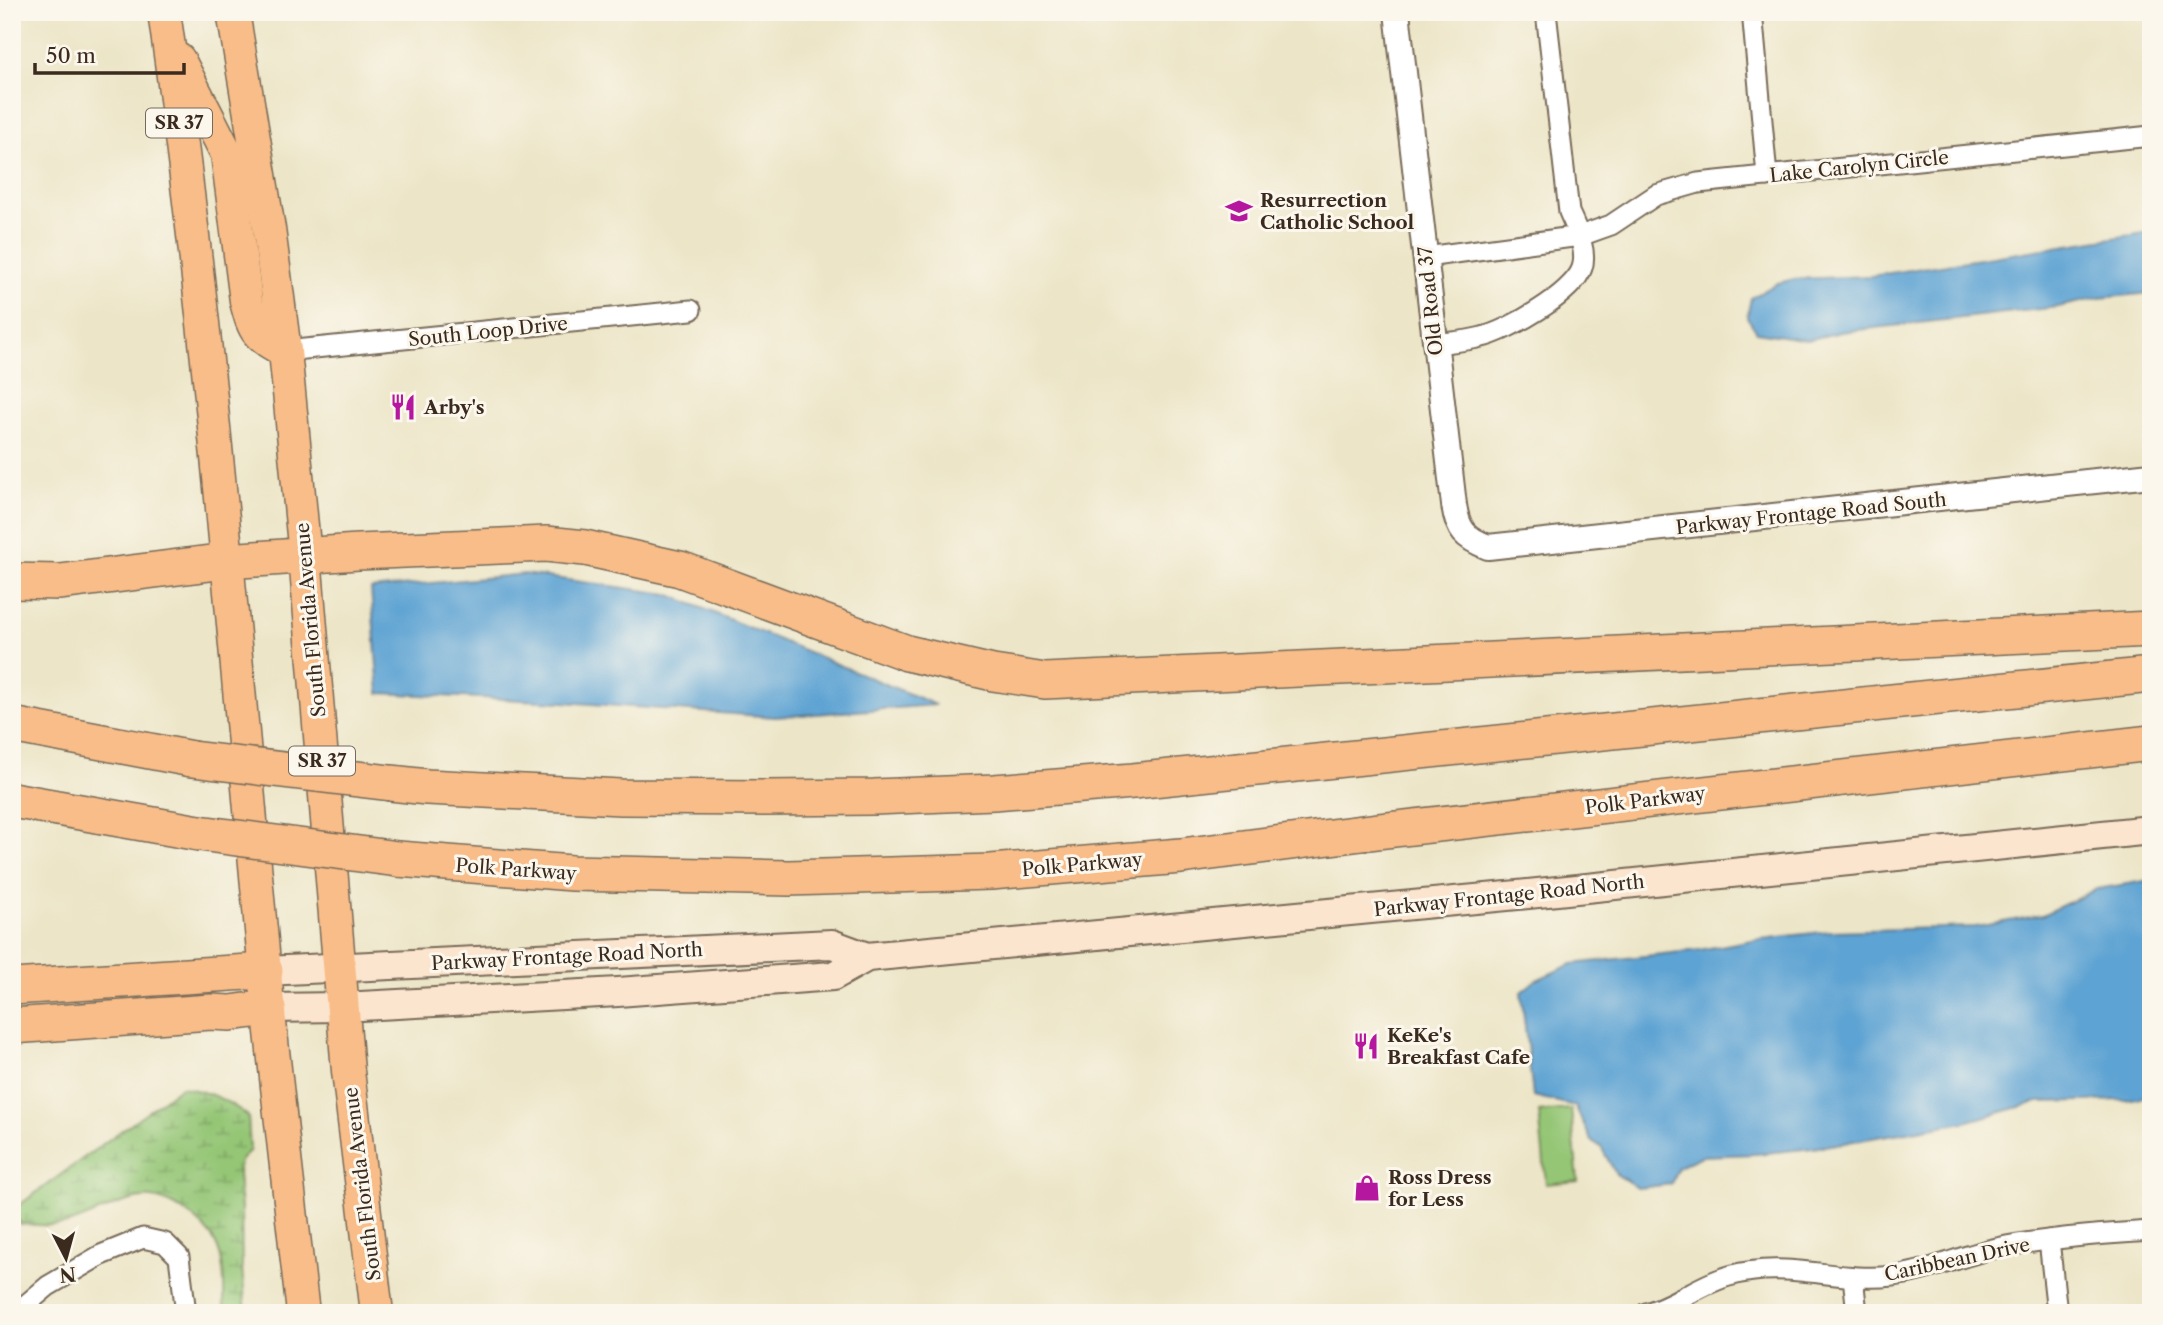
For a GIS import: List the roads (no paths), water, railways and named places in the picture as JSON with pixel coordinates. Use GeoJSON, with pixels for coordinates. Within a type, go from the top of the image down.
{"type":"FeatureCollection","features":[{"type":"Feature","properties":{"kind":"highway"},"geometry":{"type":"LineString","coordinates":[[12,581],[60,582],[226,561],[371,551],[546,544],[585,548],[680,569],[907,653],[993,673],[1045,681],[2151,629]]}},
{"type":"Feature","properties":{"kind":"highway"},"geometry":{"type":"LineString","coordinates":[[12,726],[192,758],[454,789],[621,797],[860,797],[993,792],[1133,781],[2151,676]]}},
{"type":"Feature","properties":{"kind":"highway","name":"Polk Parkway"},"geometry":{"type":"LineString","coordinates":[[12,800],[199,833],[398,859],[572,873],[789,878],[991,872],[1181,856],[2151,743]]}},
{"type":"Feature","properties":{"kind":"highway"},"geometry":{"type":"LineString","coordinates":[[12,987],[265,971]]}},
{"type":"Feature","properties":{"kind":"highway"},"geometry":{"type":"LineString","coordinates":[[12,1026],[211,1012],[230,1013],[268,1008]]}},
{"type":"Feature","properties":{"kind":"main road"},"geometry":{"type":"LineString","coordinates":[[214,12],[246,89]]}},
{"type":"Feature","properties":{"kind":"main road","name":"South Florida Avenue"},"geometry":{"type":"LineString","coordinates":[[233,12],[269,229],[285,351],[348,1071],[377,1313]]}},
{"type":"Feature","properties":{"kind":"main road"},"geometry":{"type":"LineString","coordinates":[[166,26],[227,154],[251,322],[263,339],[285,351]]}},
{"type":"Feature","properties":{"kind":"main road","name":"SR 37"},"geometry":{"type":"LineString","coordinates":[[166,26],[193,233],[268,1008],[303,1313]]}},
{"type":"Feature","properties":{"kind":"main road","name":"Parkway Frontage Road North"},"geometry":{"type":"LineString","coordinates":[[268,1008],[342,1007],[618,992],[833,976],[867,957],[1528,894],[2151,830]]}},
{"type":"Feature","properties":{"kind":"main road","name":"Parkway Frontage Road North"},"geometry":{"type":"LineString","coordinates":[[265,971],[832,944],[867,957]]}},
{"type":"Feature","properties":{"kind":"street","name":"Old Road 37"},"geometry":{"type":"LineString","coordinates":[[1397,12],[1455,513],[1458,527],[1473,541]]}},
{"type":"Feature","properties":{"kind":"street"},"geometry":{"type":"LineString","coordinates":[[1434,344],[1484,337],[1521,322],[1560,296],[1582,270],[1580,236],[1569,212],[1546,12]]}},
{"type":"Feature","properties":{"kind":"street"},"geometry":{"type":"LineString","coordinates":[[1754,12],[1767,176]]}},
{"type":"Feature","properties":{"kind":"street","name":"Lake Carolyn Circle"},"geometry":{"type":"LineString","coordinates":[[1426,257],[1580,236],[1611,225],[1656,195],[1698,183],[2151,136]]}},
{"type":"Feature","properties":{"kind":"street","name":"South Loop Drive"},"geometry":{"type":"LineString","coordinates":[[285,351],[691,310]]}},
{"type":"Feature","properties":{"kind":"street","name":"Parkway Frontage Road South"},"geometry":{"type":"LineString","coordinates":[[1473,541],[1488,547],[2151,475]]}},
{"type":"Feature","properties":{"kind":"street","name":"Caribbean Drive"},"geometry":{"type":"LineString","coordinates":[[1652,1312],[1700,1287],[1728,1276],[1757,1270],[1786,1269],[1853,1277],[1894,1276],[1995,1248],[2082,1235],[2151,1231]]}},
{"type":"Feature","properties":{"kind":"street"},"geometry":{"type":"LineString","coordinates":[[16,1313],[48,1286],[101,1255],[143,1238],[165,1243],[179,1257],[186,1313]]}},
{"type":"Feature","properties":{"kind":"street"},"geometry":{"type":"LineString","coordinates":[[2049,1240],[2057,1313]]}},
{"type":"Feature","properties":{"kind":"street"},"geometry":{"type":"LineString","coordinates":[[1853,1277],[1857,1313]]}},
{"type":"Feature","properties":{"kind":"water"},"geometry":{"type":"Polygon","coordinates":[[[2151,232],[2151,293],[2099,298],[2058,307],[1840,332],[1807,340],[1757,332],[1747,317],[1751,298],[1778,283],[1795,279],[1871,276],[2151,232]]]}},
{"type":"Feature","properties":{"kind":"water"},"geometry":{"type":"Polygon","coordinates":[[[525,574],[668,594],[936,705],[775,717],[563,702],[379,693],[371,589],[525,574]]]}},
{"type":"Feature","properties":{"kind":"water"},"geometry":{"type":"Polygon","coordinates":[[[2151,880],[2151,1096],[2125,1100],[2038,1102],[1965,1122],[1813,1148],[1702,1156],[1678,1167],[1671,1184],[1638,1188],[1616,1174],[1601,1147],[1591,1140],[1575,1106],[1533,1096],[1521,992],[1536,980],[1572,964],[1699,950],[1752,940],[1831,931],[1976,927],[2042,915],[2097,889],[2151,880]]]}},
{"type":"Feature","properties":{"kind":"place","name":"Resurrection Catholic School"},"geometry":{"type":"Point","coordinates":[1239,211]}},
{"type":"Feature","properties":{"kind":"place","name":"Arby's"},"geometry":{"type":"Point","coordinates":[403,407]}},
{"type":"Feature","properties":{"kind":"place","name":"KeKe's Breakfast Cafe"},"geometry":{"type":"Point","coordinates":[1366,1046]}},
{"type":"Feature","properties":{"kind":"place","name":"Ross Dress for Less"},"geometry":{"type":"Point","coordinates":[1367,1188]}}]}
